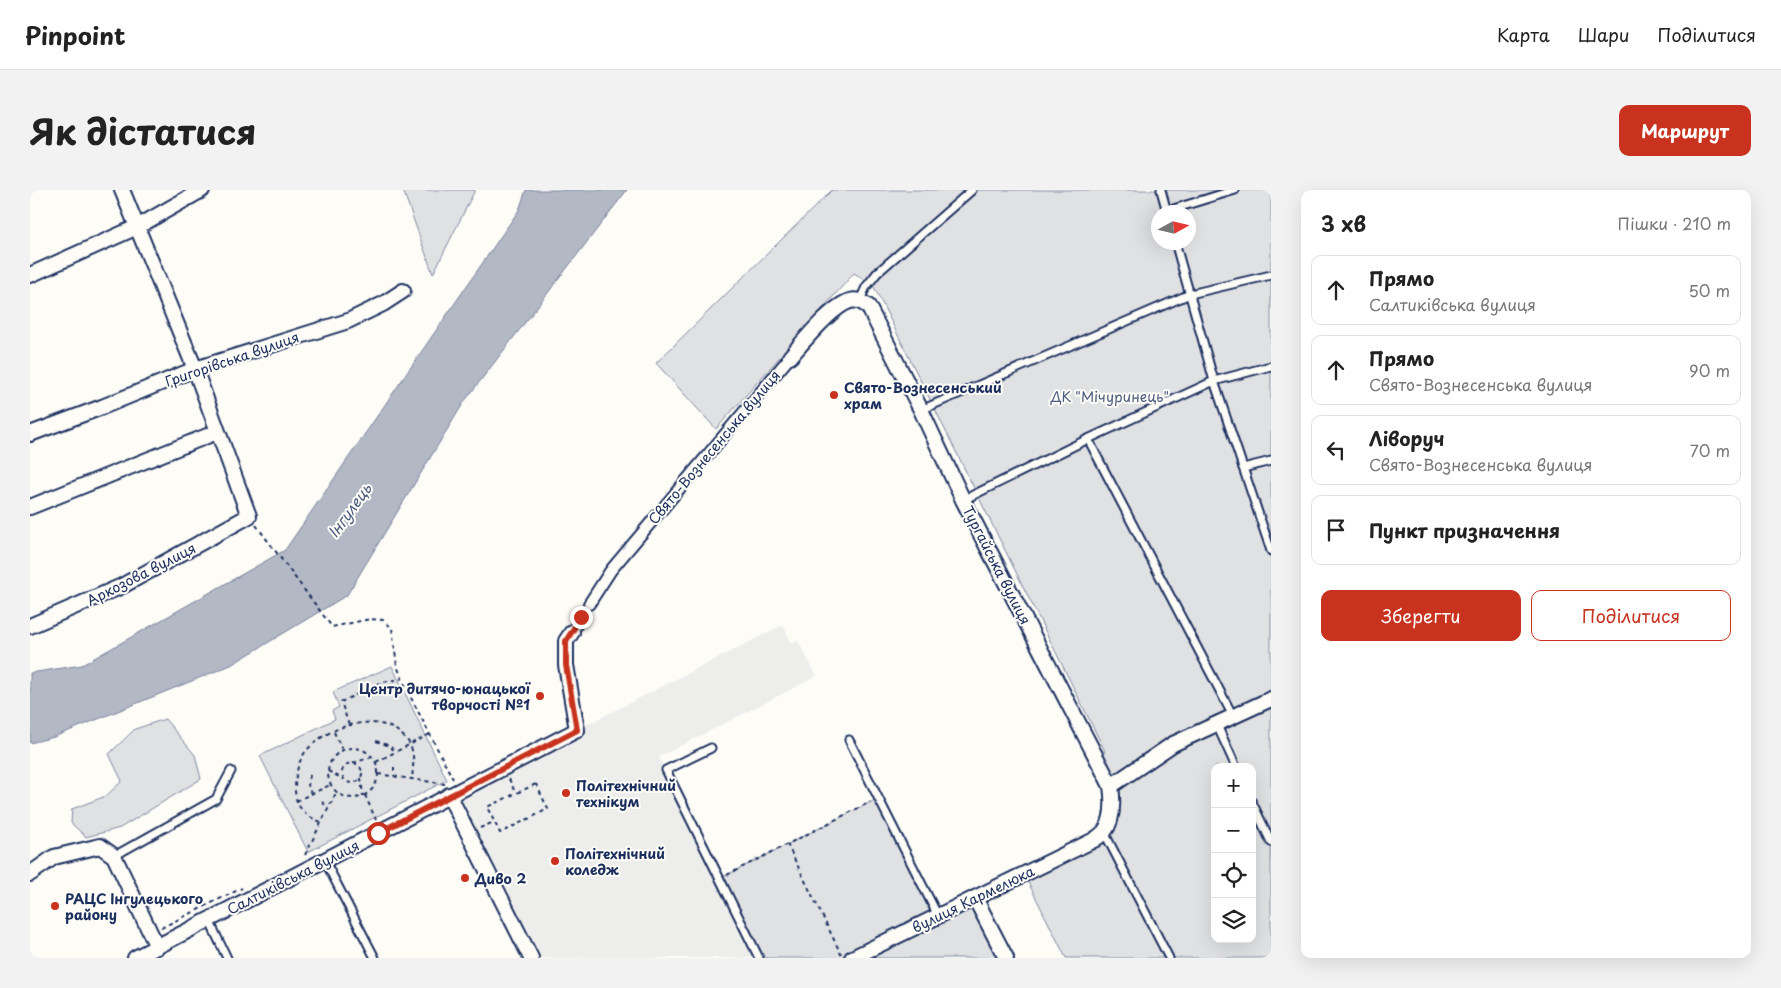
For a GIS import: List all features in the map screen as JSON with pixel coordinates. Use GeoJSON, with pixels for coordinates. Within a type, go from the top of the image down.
{"type":"FeatureCollection","features":[{"type":"Feature","properties":{"kind":"street"},"geometry":{"type":"LineString","coordinates":[[122,190],[195,369],[249,516]]}},
{"type":"Feature","properties":{"kind":"street"},"geometry":{"type":"LineString","coordinates":[[30,275],[137,226],[202,190]]}},
{"type":"Feature","properties":{"kind":"street","name":"Григорівська вулиця"},"geometry":{"type":"LineString","coordinates":[[30,434],[195,369],[348,321],[383,304],[403,291]]}},
{"type":"Feature","properties":{"kind":"street","name":"Свято-Вознесенська вулиця"},"geometry":{"type":"LineString","coordinates":[[589,604],[611,570],[790,357],[842,304],[855,301]]}},
{"type":"Feature","properties":{"kind":"street","name":"Тургайська вулиця"},"geometry":{"type":"LineString","coordinates":[[855,301],[868,306],[921,410],[963,500],[1111,786],[1113,798],[1111,814],[1099,836]]}},
{"type":"Feature","properties":{"kind":"street"},"geometry":{"type":"LineString","coordinates":[[30,507],[217,432]]}},
{"type":"Feature","properties":{"kind":"street","name":"Аркозова вулиця"},"geometry":{"type":"LineString","coordinates":[[30,626],[122,586],[249,516]]}},
{"type":"Feature","properties":{"kind":"street"},"geometry":{"type":"LineString","coordinates":[[531,958],[469,834],[451,790],[504,767],[577,730],[566,665],[566,641],[581,617]]}},
{"type":"Feature","properties":{"kind":"street"},"geometry":{"type":"LineString","coordinates":[[1111,786],[1173,744],[1271,699]]}},
{"type":"Feature","properties":{"kind":"street","name":"Салтиківська вулиця"},"geometry":{"type":"LineString","coordinates":[[136,958],[325,861],[451,790]]}},
{"type":"Feature","properties":{"kind":"street","name":"вулиця Кармелюка"},"geometry":{"type":"LineString","coordinates":[[852,958],[1099,836]]}},
{"type":"Feature","properties":{"kind":"street"},"geometry":{"type":"LineString","coordinates":[[30,874],[54,857],[100,846],[114,856],[157,947]]}},
{"type":"Feature","properties":{"kind":"street"},"geometry":{"type":"LineString","coordinates":[[975,898],[1006,958]]}},
{"type":"Feature","properties":{"kind":"lane"},"geometry":{"type":"LineString","coordinates":[[855,301],[876,273],[972,190]]}},
{"type":"Feature","properties":{"kind":"lane"},"geometry":{"type":"LineString","coordinates":[[1161,190],[1165,205]]}},
{"type":"Feature","properties":{"kind":"lane"},"geometry":{"type":"LineString","coordinates":[[1189,205],[1235,190]]}},
{"type":"Feature","properties":{"kind":"lane"},"geometry":{"type":"LineString","coordinates":[[1177,250],[1214,381],[1271,551]]}},
{"type":"Feature","properties":{"kind":"lane"},"geometry":{"type":"LineString","coordinates":[[921,410],[1190,294],[1271,275]]}},
{"type":"Feature","properties":{"kind":"lane"},"geometry":{"type":"LineString","coordinates":[[963,500],[1088,439],[1214,381],[1271,366]]}},
{"type":"Feature","properties":{"kind":"lane"},"geometry":{"type":"LineString","coordinates":[[1088,439],[1232,716]]}},
{"type":"Feature","properties":{"kind":"lane"},"geometry":{"type":"LineString","coordinates":[[1243,468],[1271,461]]}},
{"type":"Feature","properties":{"kind":"lane"},"geometry":{"type":"LineString","coordinates":[[1216,723],[1234,763]]}},
{"type":"Feature","properties":{"kind":"lane"},"geometry":{"type":"LineString","coordinates":[[849,740],[938,916]]}},
{"type":"Feature","properties":{"kind":"lane"},"geometry":{"type":"LineString","coordinates":[[711,748],[666,770],[759,958]]}},
{"type":"Feature","properties":{"kind":"lane"},"geometry":{"type":"LineString","coordinates":[[114,856],[216,798],[232,771]]}},
{"type":"Feature","properties":{"kind":"lane"},"geometry":{"type":"LineString","coordinates":[[1255,808],[1271,842]]}},
{"type":"Feature","properties":{"kind":"lane"},"geometry":{"type":"LineString","coordinates":[[1099,836],[1169,958]]}},
{"type":"Feature","properties":{"kind":"lane"},"geometry":{"type":"LineString","coordinates":[[325,861],[375,958]]}},
{"type":"Feature","properties":{"kind":"lane"},"geometry":{"type":"LineString","coordinates":[[209,920],[227,958]]}},
{"type":"Feature","properties":{"kind":"path"},"geometry":{"type":"LineString","coordinates":[[249,516],[332,627],[370,619],[383,620],[392,628],[396,666],[430,734],[451,790]]}},
{"type":"Feature","properties":{"kind":"path"},"geometry":{"type":"LineString","coordinates":[[349,725],[340,702],[382,682],[402,679]]}},
{"type":"Feature","properties":{"kind":"path"},"geometry":{"type":"LineString","coordinates":[[321,822],[305,814],[296,801],[295,782],[299,764],[307,750],[317,741],[334,732],[349,725],[368,722],[382,723],[396,730],[410,744],[414,757],[412,778]]}},
{"type":"Feature","properties":{"kind":"path"},"geometry":{"type":"LineString","coordinates":[[334,732],[342,750]]}},
{"type":"Feature","properties":{"kind":"path"},"geometry":{"type":"LineString","coordinates":[[376,762],[430,734]]}},
{"type":"Feature","properties":{"kind":"path"},"geometry":{"type":"LineString","coordinates":[[376,741],[390,746],[395,752]]}},
{"type":"Feature","properties":{"kind":"path"},"geometry":{"type":"LineString","coordinates":[[358,748],[370,753],[376,762],[378,781],[374,788],[364,796],[354,799],[346,798],[336,793],[330,785],[328,771],[331,760],[342,750],[358,748]]}},
{"type":"Feature","properties":{"kind":"path"},"geometry":{"type":"LineString","coordinates":[[345,780],[343,771],[349,764],[373,757]]}},
{"type":"Feature","properties":{"kind":"path"},"geometry":{"type":"LineString","coordinates":[[353,764],[359,766],[362,772],[364,796],[376,820]]}},
{"type":"Feature","properties":{"kind":"path"},"geometry":{"type":"LineString","coordinates":[[394,767],[394,776]]}},
{"type":"Feature","properties":{"kind":"path"},"geometry":{"type":"LineString","coordinates":[[504,767],[516,793]]}},
{"type":"Feature","properties":{"kind":"path"},"geometry":{"type":"LineString","coordinates":[[328,771],[353,783],[361,778]]}},
{"type":"Feature","properties":{"kind":"path"},"geometry":{"type":"LineString","coordinates":[[378,774],[412,778],[451,790]]}},
{"type":"Feature","properties":{"kind":"path"},"geometry":{"type":"LineString","coordinates":[[310,776],[308,785],[311,794]]}},
{"type":"Feature","properties":{"kind":"path"},"geometry":{"type":"LineString","coordinates":[[536,784],[548,809],[500,833],[487,807],[516,793],[536,784]]}},
{"type":"Feature","properties":{"kind":"path"},"geometry":{"type":"LineString","coordinates":[[296,801],[330,785]]}},
{"type":"Feature","properties":{"kind":"path"},"geometry":{"type":"LineString","coordinates":[[304,856],[336,793]]}},
{"type":"Feature","properties":{"kind":"path"},"geometry":{"type":"LineString","coordinates":[[721,878],[879,798]]}},
{"type":"Feature","properties":{"kind":"path"},"geometry":{"type":"LineString","coordinates":[[322,802],[328,808]]}},
{"type":"Feature","properties":{"kind":"path"},"geometry":{"type":"LineString","coordinates":[[469,834],[494,822]]}},
{"type":"Feature","properties":{"kind":"path"},"geometry":{"type":"LineString","coordinates":[[787,844],[843,958]]}},
{"type":"Feature","properties":{"kind":"shaded area","name":"Політехнічний технікум"},"geometry":{"type":"Polygon","coordinates":[[[783,625],[792,644],[798,641],[817,676],[659,757],[759,958],[531,958],[449,795],[783,625]]]}},
{"type":"Feature","properties":{"kind":"green space"},"geometry":{"type":"Polygon","coordinates":[[[403,190],[475,190],[433,274],[403,190]]]}},
{"type":"Feature","properties":{"kind":"green space","name":"ДК \"Мічуринець\""},"geometry":{"type":"Polygon","coordinates":[[[832,190],[1271,190],[1271,958],[1066,958],[1024,874],[1094,840],[1109,799],[1104,749],[873,285],[854,273],[716,429],[656,363],[832,190]]]}},
{"type":"Feature","properties":{"kind":"green space"},"geometry":{"type":"Polygon","coordinates":[[[392,666],[447,780],[308,852],[260,756],[335,719],[332,711],[339,707],[333,692],[392,666]]]}},
{"type":"Feature","properties":{"kind":"green space"},"geometry":{"type":"Polygon","coordinates":[[[165,719],[195,755],[201,779],[120,828],[86,837],[71,823],[72,809],[106,796],[122,781],[109,754],[135,729],[165,719]]]}},
{"type":"Feature","properties":{"kind":"green space"},"geometry":{"type":"Polygon","coordinates":[[[879,798],[938,916],[975,898],[1006,958],[759,958],[721,878],[879,798]]]}},
{"type":"Feature","properties":{"kind":"water","name":"Інгулець"},"geometry":{"type":"Polygon","coordinates":[[[526,190],[627,190],[464,402],[347,595],[231,665],[54,737],[30,743],[30,673],[82,665],[285,550],[519,210],[526,190]]]}},
{"type":"Feature","properties":{"kind":"place","name":"Свято-Вознесенський храм"},"geometry":{"type":"Point","coordinates":[834,395]}},
{"type":"Feature","properties":{"kind":"place","name":"Центр дитячо-юнацької творчості №1"},"geometry":{"type":"Point","coordinates":[540,696]}},
{"type":"Feature","properties":{"kind":"place","name":"Політехнічний технікум"},"geometry":{"type":"Point","coordinates":[566,793]}},
{"type":"Feature","properties":{"kind":"place","name":"Політехнічний коледж"},"geometry":{"type":"Point","coordinates":[555,861]}},
{"type":"Feature","properties":{"kind":"place","name":"Диво 2"},"geometry":{"type":"Point","coordinates":[465,878]}},
{"type":"Feature","properties":{"kind":"place","name":"РАЦС Інгулецького району"},"geometry":{"type":"Point","coordinates":[55,906]}},
{"type":"Feature","properties":{"kind":"route"},"geometry":{"type":"LineString","coordinates":[[378,833],[577,730],[566,665],[566,641],[581,617]]}}]}
